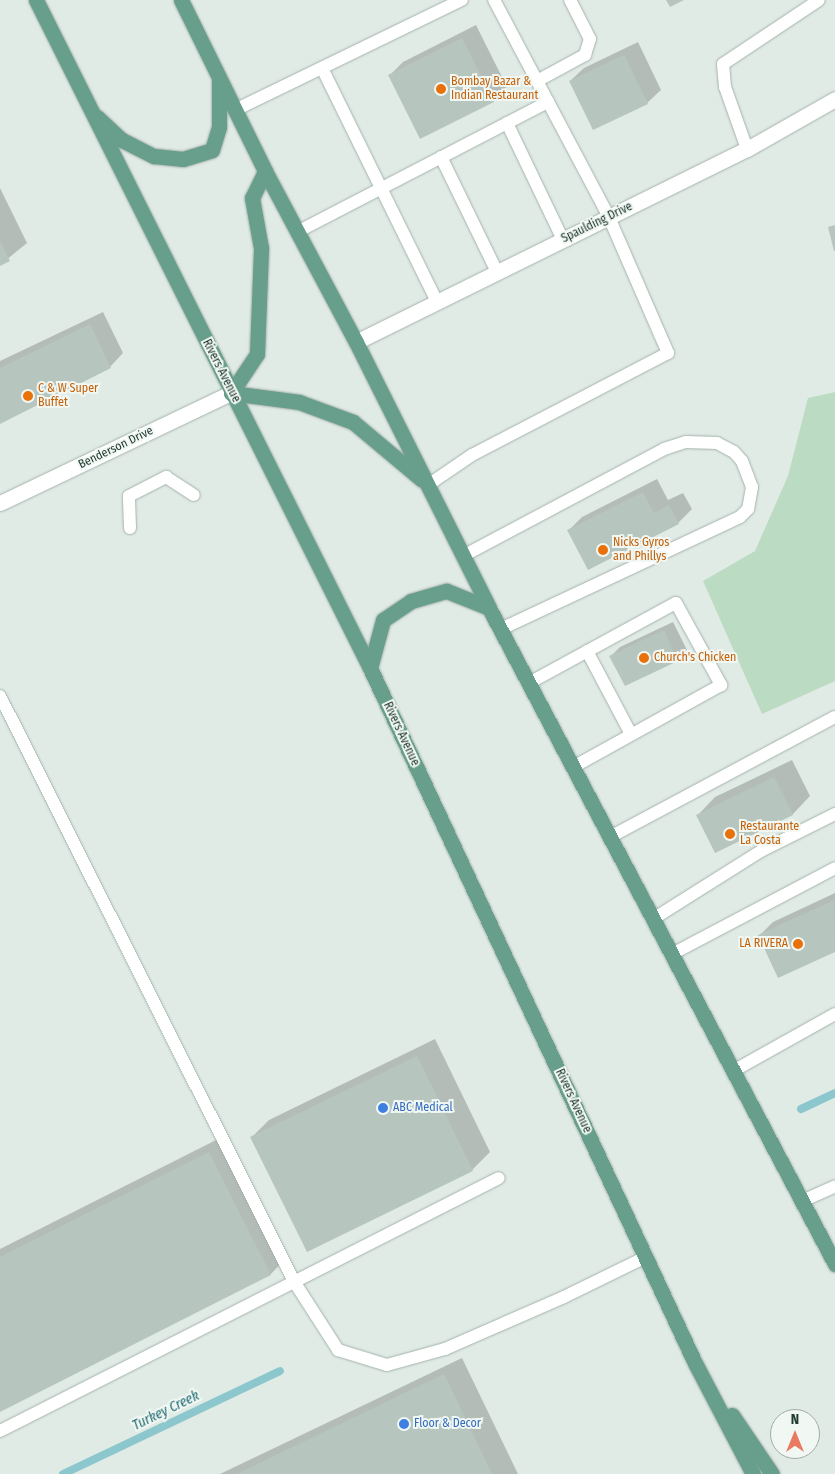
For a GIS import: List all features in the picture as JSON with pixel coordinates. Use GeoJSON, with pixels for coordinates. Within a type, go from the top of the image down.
{"type":"FeatureCollection","features":[{"type":"Feature","properties":{"kind":"main road","name":"Rivers Avenue"},"geometry":{"type":"LineString","coordinates":[[36,0],[370,668],[695,1363],[753,1474]]}},
{"type":"Feature","properties":{"kind":"main road"},"geometry":{"type":"LineString","coordinates":[[181,0],[265,171],[356,342],[489,608],[835,1264]]}},
{"type":"Feature","properties":{"kind":"main road"},"geometry":{"type":"LineString","coordinates":[[90,111],[122,140],[154,156],[183,159],[212,150],[219,127],[219,76]]}},
{"type":"Feature","properties":{"kind":"main road"},"geometry":{"type":"LineString","coordinates":[[265,171],[252,198],[261,248],[257,354],[231,393],[299,402],[354,422],[428,486]]}},
{"type":"Feature","properties":{"kind":"main road"},"geometry":{"type":"LineString","coordinates":[[370,668],[383,620],[412,601],[447,591],[489,608]]}},
{"type":"Feature","properties":{"kind":"main road"},"geometry":{"type":"LineString","coordinates":[[695,1363],[772,1474]]}},
{"type":"Feature","properties":{"kind":"street","name":"Spaulding Drive"},"geometry":{"type":"LineString","coordinates":[[356,342],[747,149],[835,99]]}},
{"type":"Feature","properties":{"kind":"street","name":"Benderson Drive"},"geometry":{"type":"LineString","coordinates":[[0,503],[231,393]]}},
{"type":"Feature","properties":{"kind":"lane"},"geometry":{"type":"LineString","coordinates":[[235,110],[462,0]]}},
{"type":"Feature","properties":{"kind":"lane"},"geometry":{"type":"LineString","coordinates":[[428,486],[472,455],[668,353],[609,217],[494,0]]}},
{"type":"Feature","properties":{"kind":"lane"},"geometry":{"type":"LineString","coordinates":[[537,81],[585,55],[590,39],[570,0]]}},
{"type":"Feature","properties":{"kind":"lane"},"geometry":{"type":"LineString","coordinates":[[747,149],[725,86],[722,64],[819,0]]}},
{"type":"Feature","properties":{"kind":"lane"},"geometry":{"type":"LineString","coordinates":[[322,68],[437,302]]}},
{"type":"Feature","properties":{"kind":"lane"},"geometry":{"type":"LineString","coordinates":[[297,232],[548,102]]}},
{"type":"Feature","properties":{"kind":"lane"},"geometry":{"type":"LineString","coordinates":[[507,123],[563,240]]}},
{"type":"Feature","properties":{"kind":"lane"},"geometry":{"type":"LineString","coordinates":[[441,157],[497,272]]}},
{"type":"Feature","properties":{"kind":"lane"},"geometry":{"type":"LineString","coordinates":[[463,556],[545,515],[664,449],[686,442],[716,443],[734,452],[742,462],[752,487],[748,508],[740,517],[500,629]]}},
{"type":"Feature","properties":{"kind":"lane"},"geometry":{"type":"LineString","coordinates":[[130,528],[129,496],[166,477],[194,495]]}},
{"type":"Feature","properties":{"kind":"lane"},"geometry":{"type":"LineString","coordinates":[[529,683],[587,650],[676,604],[721,685],[573,767]]}},
{"type":"Feature","properties":{"kind":"lane"},"geometry":{"type":"LineString","coordinates":[[587,650],[631,734]]}},
{"type":"Feature","properties":{"kind":"lane"},"geometry":{"type":"LineString","coordinates":[[0,696],[295,1283],[338,1350],[387,1364],[445,1348],[564,1297],[646,1257]]}},
{"type":"Feature","properties":{"kind":"lane"},"geometry":{"type":"LineString","coordinates":[[610,837],[835,717]]}},
{"type":"Feature","properties":{"kind":"lane"},"geometry":{"type":"LineString","coordinates":[[653,919],[761,851],[835,814]]}},
{"type":"Feature","properties":{"kind":"lane"},"geometry":{"type":"LineString","coordinates":[[672,954],[835,868]]}},
{"type":"Feature","properties":{"kind":"lane"},"geometry":{"type":"LineString","coordinates":[[733,1071],[835,1014]]}},
{"type":"Feature","properties":{"kind":"lane"},"geometry":{"type":"LineString","coordinates":[[0,1431],[499,1178]]}},
{"type":"Feature","properties":{"kind":"lane"},"geometry":{"type":"LineString","coordinates":[[802,1201],[835,1186]]}},
{"type":"Feature","properties":{"kind":"green space"},"geometry":{"type":"Polygon","coordinates":[[[835,392],[835,681],[762,714],[703,581],[755,551],[788,476],[808,398],[835,392]]]}},
{"type":"Feature","properties":{"kind":"building"},"geometry":{"type":"Polygon","coordinates":[[[666,0],[684,0],[670,7],[666,0]]]}},
{"type":"Feature","properties":{"kind":"building","name":"Bombay Bazar & Indian Restaurant"},"geometry":{"type":"Polygon","coordinates":[[[462,38],[494,102],[420,139],[388,75],[462,38]]]}},
{"type":"Feature","properties":{"kind":"building"},"geometry":{"type":"Polygon","coordinates":[[[624,55],[648,104],[593,130],[569,81],[624,55]]]}},
{"type":"Feature","properties":{"kind":"building"},"geometry":{"type":"Polygon","coordinates":[[[835,225],[835,251],[834,251],[828,227],[835,225]]]}},
{"type":"Feature","properties":{"kind":"building"},"geometry":{"type":"Polygon","coordinates":[[[0,241],[10,261],[0,266],[0,241]]]}},
{"type":"Feature","properties":{"kind":"building","name":"C & W Super Buffet"},"geometry":{"type":"Polygon","coordinates":[[[90,324],[111,368],[0,424],[0,368],[90,324]]]}},
{"type":"Feature","properties":{"kind":"building","name":"Nicks Gyros and Phillys"},"geometry":{"type":"Polygon","coordinates":[[[643,492],[654,513],[669,505],[679,524],[588,570],[567,530],[643,492]]]}},
{"type":"Feature","properties":{"kind":"building","name":"Church's Chicken"},"geometry":{"type":"Polygon","coordinates":[[[664,630],[678,661],[625,686],[609,656],[664,630]]]}},
{"type":"Feature","properties":{"kind":"building","name":"Restaurante La Costa"},"geometry":{"type":"Polygon","coordinates":[[[774,777],[793,815],[715,853],[696,815],[774,777]]]}},
{"type":"Feature","properties":{"kind":"building","name":"LA RIVERA"},"geometry":{"type":"Polygon","coordinates":[[[834,900],[835,952],[778,978],[758,935],[834,900]]]}},
{"type":"Feature","properties":{"kind":"building"},"geometry":{"type":"Polygon","coordinates":[[[417,1056],[473,1171],[307,1252],[250,1137],[417,1056]]]}},
{"type":"Feature","properties":{"kind":"building"},"geometry":{"type":"Polygon","coordinates":[[[209,1152],[271,1275],[0,1412],[0,1257],[209,1152]]]}},
{"type":"Feature","properties":{"kind":"building","name":"Floor & Decor"},"geometry":{"type":"Polygon","coordinates":[[[444,1374],[492,1474],[237,1474],[444,1374]]]}},
{"type":"Feature","properties":{"kind":"waterway","name":"Turkey Creek"},"geometry":{"type":"LineString","coordinates":[[801,1109],[835,1093]]}},
{"type":"Feature","properties":{"kind":"waterway","name":"Turkey Creek"},"geometry":{"type":"LineString","coordinates":[[63,1474],[280,1371]]}},
{"type":"Feature","properties":{"kind":"place","name":"Bombay Bazar & Indian Restaurant"},"geometry":{"type":"Point","coordinates":[441,89]}},
{"type":"Feature","properties":{"kind":"place","name":"C & W Super Buffet"},"geometry":{"type":"Point","coordinates":[28,396]}},
{"type":"Feature","properties":{"kind":"place","name":"Nicks Gyros and Phillys"},"geometry":{"type":"Point","coordinates":[603,550]}},
{"type":"Feature","properties":{"kind":"place","name":"Church's Chicken"},"geometry":{"type":"Point","coordinates":[644,658]}},
{"type":"Feature","properties":{"kind":"place","name":"Restaurante La Costa"},"geometry":{"type":"Point","coordinates":[730,834]}},
{"type":"Feature","properties":{"kind":"place","name":"LA RIVERA"},"geometry":{"type":"Point","coordinates":[798,944]}},
{"type":"Feature","properties":{"kind":"place","name":"ABC Medical"},"geometry":{"type":"Point","coordinates":[383,1108]}},
{"type":"Feature","properties":{"kind":"place","name":"Floor & Decor"},"geometry":{"type":"Point","coordinates":[404,1424]}}]}
